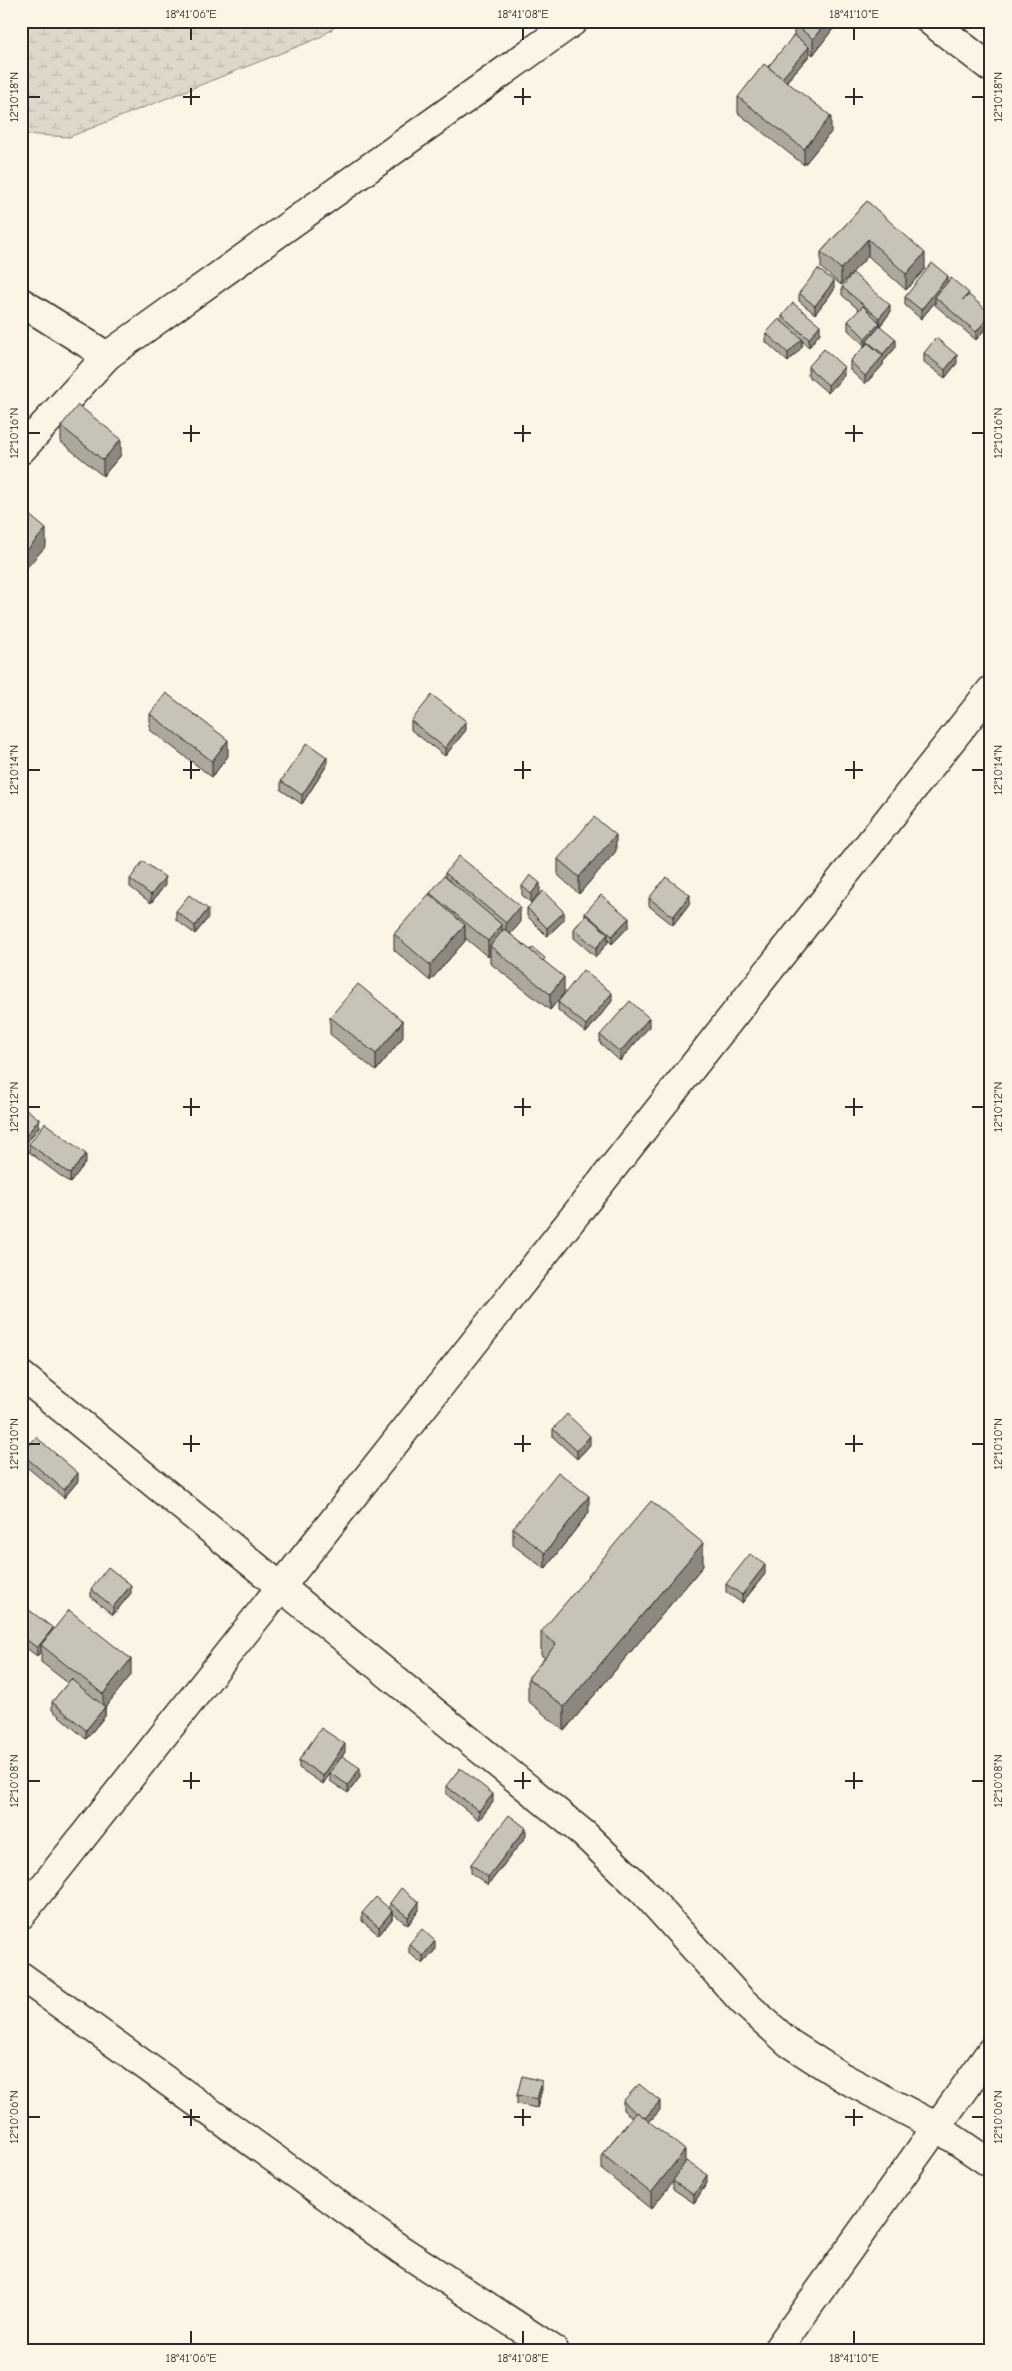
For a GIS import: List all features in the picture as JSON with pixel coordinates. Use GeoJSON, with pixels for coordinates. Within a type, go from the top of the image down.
{"type":"FeatureCollection","features":[{"type":"Feature","properties":{"kind":"street"},"geometry":{"type":"LineString","coordinates":[[21,450],[107,356],[574,21]]}},
{"type":"Feature","properties":{"kind":"street"},"geometry":{"type":"LineString","coordinates":[[930,21],[991,68]]}},
{"type":"Feature","properties":{"kind":"street"},"geometry":{"type":"LineString","coordinates":[[21,302],[107,356]]}},
{"type":"Feature","properties":{"kind":"street"},"geometry":{"type":"LineString","coordinates":[[21,1915],[991,690]]}},
{"type":"Feature","properties":{"kind":"street"},"geometry":{"type":"LineString","coordinates":[[22,1378],[280,1586],[602,1850],[642,1890],[742,2000],[789,2043],[842,2078],[935,2126],[991,2164]]}},
{"type":"Feature","properties":{"kind":"street"},"geometry":{"type":"LineString","coordinates":[[21,1976],[400,2249],[554,2350]]}},
{"type":"Feature","properties":{"kind":"street"},"geometry":{"type":"LineString","coordinates":[[776,2350],[935,2126],[991,2051]]}},
{"type":"Feature","properties":{"kind":"green space"},"geometry":{"type":"Polygon","coordinates":[[[21,21],[344,21],[319,38],[69,137],[21,134],[21,21]]]}},
{"type":"Feature","properties":{"kind":"building"},"geometry":{"type":"Polygon","coordinates":[[[796,21],[827,21],[813,39],[794,24],[796,21]]]}},
{"type":"Feature","properties":{"kind":"building"},"geometry":{"type":"Polygon","coordinates":[[[794,35],[809,47],[782,78],[768,67],[794,35]]]}},
{"type":"Feature","properties":{"kind":"building"},"geometry":{"type":"Polygon","coordinates":[[[764,64],[831,116],[804,149],[738,97],[764,64]]]}},
{"type":"Feature","properties":{"kind":"building"},"geometry":{"type":"Polygon","coordinates":[[[867,201],[925,253],[906,274],[868,239],[841,269],[821,252],[867,201]]]}},
{"type":"Feature","properties":{"kind":"building"},"geometry":{"type":"Polygon","coordinates":[[[932,263],[948,276],[921,310],[905,297],[932,263]]]}},
{"type":"Feature","properties":{"kind":"building"},"geometry":{"type":"Polygon","coordinates":[[[818,269],[834,281],[815,306],[799,293],[818,269]]]}},
{"type":"Feature","properties":{"kind":"building"},"geometry":{"type":"Polygon","coordinates":[[[853,273],[890,305],[879,318],[842,287],[853,273]]]}},
{"type":"Feature","properties":{"kind":"building"},"geometry":{"type":"Polygon","coordinates":[[[951,278],[969,293],[962,300],[969,295],[991,314],[976,332],[935,297],[951,278]]]}},
{"type":"Feature","properties":{"kind":"building"},"geometry":{"type":"Polygon","coordinates":[[[793,303],[820,325],[809,339],[782,316],[793,303]]]}},
{"type":"Feature","properties":{"kind":"building"},"geometry":{"type":"Polygon","coordinates":[[[863,306],[880,323],[865,338],[848,321],[863,306]]]}},
{"type":"Feature","properties":{"kind":"building"},"geometry":{"type":"Polygon","coordinates":[[[779,319],[802,339],[788,353],[766,333],[779,319]]]}},
{"type":"Feature","properties":{"kind":"building"},"geometry":{"type":"Polygon","coordinates":[[[880,326],[896,339],[883,354],[867,341],[880,326]]]}},
{"type":"Feature","properties":{"kind":"building"},"geometry":{"type":"Polygon","coordinates":[[[936,338],[957,355],[945,370],[924,353],[936,338]]]}},
{"type":"Feature","properties":{"kind":"building"},"geometry":{"type":"Polygon","coordinates":[[[868,343],[883,356],[865,376],[850,361],[868,343]]]}},
{"type":"Feature","properties":{"kind":"building"},"geometry":{"type":"Polygon","coordinates":[[[824,349],[844,367],[828,385],[808,367],[824,349]]]}},
{"type":"Feature","properties":{"kind":"building"},"geometry":{"type":"Polygon","coordinates":[[[78,405],[121,439],[103,460],[61,426],[78,405]]]}},
{"type":"Feature","properties":{"kind":"building"},"geometry":{"type":"Polygon","coordinates":[[[21,508],[46,529],[21,557],[21,508]]]}},
{"type":"Feature","properties":{"kind":"building"},"geometry":{"type":"Polygon","coordinates":[[[166,693],[228,740],[212,761],[150,714],[166,693]]]}},
{"type":"Feature","properties":{"kind":"building"},"geometry":{"type":"Polygon","coordinates":[[[432,695],[466,721],[445,748],[411,721],[432,695]]]}},
{"type":"Feature","properties":{"kind":"building"},"geometry":{"type":"Polygon","coordinates":[[[307,743],[327,757],[302,795],[281,781],[307,743]]]}},
{"type":"Feature","properties":{"kind":"building"},"geometry":{"type":"Polygon","coordinates":[[[594,817],[616,835],[579,877],[558,859],[594,817]]]}},
{"type":"Feature","properties":{"kind":"building"},"geometry":{"type":"Polygon","coordinates":[[[459,856],[520,906],[506,923],[445,873],[459,856]]]}},
{"type":"Feature","properties":{"kind":"building"},"geometry":{"type":"Polygon","coordinates":[[[143,861],[165,877],[151,895],[130,879],[143,861]]]}},
{"type":"Feature","properties":{"kind":"building"},"geometry":{"type":"Polygon","coordinates":[[[530,875],[540,883],[531,894],[522,886],[530,875]]]}},
{"type":"Feature","properties":{"kind":"building"},"geometry":{"type":"Polygon","coordinates":[[[444,876],[502,925],[488,941],[430,893],[444,876]]]}},
{"type":"Feature","properties":{"kind":"building"},"geometry":{"type":"Polygon","coordinates":[[[666,877],[690,895],[673,917],[649,898],[666,877]]]}},
{"type":"Feature","properties":{"kind":"building"},"geometry":{"type":"Polygon","coordinates":[[[543,891],[564,912],[547,928],[527,908],[543,891]]]}},
{"type":"Feature","properties":{"kind":"building"},"geometry":{"type":"Polygon","coordinates":[[[429,894],[465,925],[430,965],[394,934],[429,894]]]}},
{"type":"Feature","properties":{"kind":"building"},"geometry":{"type":"Polygon","coordinates":[[[189,895],[208,909],[195,926],[176,911],[189,895]]]}},
{"type":"Feature","properties":{"kind":"building"},"geometry":{"type":"Polygon","coordinates":[[[601,895],[629,918],[612,936],[585,913],[601,895]]]}},
{"type":"Feature","properties":{"kind":"building"},"geometry":{"type":"Polygon","coordinates":[[[586,915],[608,934],[596,948],[574,929],[586,915]]]}},
{"type":"Feature","properties":{"kind":"building"},"geometry":{"type":"Polygon","coordinates":[[[504,929],[564,977],[550,994],[490,946],[504,929]]]}},
{"type":"Feature","properties":{"kind":"building"},"geometry":{"type":"Polygon","coordinates":[[[533,948],[545,958],[543,961],[530,950],[533,948]]]}},
{"type":"Feature","properties":{"kind":"building"},"geometry":{"type":"Polygon","coordinates":[[[583,970],[612,993],[586,1025],[558,1002],[583,970]]]}},
{"type":"Feature","properties":{"kind":"building"},"geometry":{"type":"Polygon","coordinates":[[[358,984],[403,1021],[376,1054],[330,1017],[358,984]]]}},
{"type":"Feature","properties":{"kind":"building"},"geometry":{"type":"Polygon","coordinates":[[[630,1001],[649,1018],[620,1052],[600,1035],[630,1001]]]}},
{"type":"Feature","properties":{"kind":"building"},"geometry":{"type":"Polygon","coordinates":[[[21,1105],[39,1119],[26,1136],[21,1132],[21,1105]]]}},
{"type":"Feature","properties":{"kind":"building"},"geometry":{"type":"Polygon","coordinates":[[[45,1123],[86,1154],[70,1174],[29,1144],[45,1123]]]}},
{"type":"Feature","properties":{"kind":"building"},"geometry":{"type":"Polygon","coordinates":[[[567,1414],[590,1436],[577,1451],[553,1429],[567,1414]]]}},
{"type":"Feature","properties":{"kind":"building"},"geometry":{"type":"Polygon","coordinates":[[[36,1437],[78,1473],[64,1490],[22,1454],[36,1437]]]}},
{"type":"Feature","properties":{"kind":"building"},"geometry":{"type":"Polygon","coordinates":[[[558,1472],[589,1496],[545,1553],[513,1528],[558,1472]]]}},
{"type":"Feature","properties":{"kind":"building"},"geometry":{"type":"Polygon","coordinates":[[[651,1501],[703,1543],[564,1707],[528,1678],[556,1644],[541,1632],[651,1501]]]}},
{"type":"Feature","properties":{"kind":"building"},"geometry":{"type":"Polygon","coordinates":[[[750,1554],[765,1565],[742,1595],[726,1584],[750,1554]]]}},
{"type":"Feature","properties":{"kind":"building"},"geometry":{"type":"Polygon","coordinates":[[[108,1567],[131,1585],[113,1607],[91,1589],[108,1567]]]}},
{"type":"Feature","properties":{"kind":"building"},"geometry":{"type":"Polygon","coordinates":[[[21,1604],[53,1628],[37,1648],[21,1635],[21,1604]]]}},
{"type":"Feature","properties":{"kind":"building"},"geometry":{"type":"Polygon","coordinates":[[[69,1610],[131,1659],[103,1694],[41,1645],[69,1610]]]}},
{"type":"Feature","properties":{"kind":"building"},"geometry":{"type":"Polygon","coordinates":[[[71,1679],[105,1707],[86,1730],[52,1702],[71,1679]]]}},
{"type":"Feature","properties":{"kind":"building"},"geometry":{"type":"Polygon","coordinates":[[[321,1728],[345,1744],[323,1776],[299,1760],[321,1728]]]}},
{"type":"Feature","properties":{"kind":"building"},"geometry":{"type":"Polygon","coordinates":[[[342,1756],[360,1768],[348,1785],[330,1773],[342,1756]]]}},
{"type":"Feature","properties":{"kind":"building"},"geometry":{"type":"Polygon","coordinates":[[[460,1768],[493,1794],[479,1811],[446,1786],[460,1768]]]}},
{"type":"Feature","properties":{"kind":"building"},"geometry":{"type":"Polygon","coordinates":[[[509,1815],[526,1828],[488,1877],[471,1864],[509,1815]]]}},
{"type":"Feature","properties":{"kind":"building"},"geometry":{"type":"Polygon","coordinates":[[[401,1888],[419,1902],[408,1917],[390,1903],[401,1888]]]}},
{"type":"Feature","properties":{"kind":"building"},"geometry":{"type":"Polygon","coordinates":[[[376,1897],[392,1911],[379,1927],[362,1913],[376,1897]]]}},
{"type":"Feature","properties":{"kind":"building"},"geometry":{"type":"Polygon","coordinates":[[[422,1929],[435,1941],[423,1956],[409,1944],[422,1929]]]}},
{"type":"Feature","properties":{"kind":"building"},"geometry":{"type":"Polygon","coordinates":[[[522,2076],[542,2081],[537,2099],[517,2095],[522,2076]]]}},
{"type":"Feature","properties":{"kind":"building"},"geometry":{"type":"Polygon","coordinates":[[[639,2084],[660,2101],[645,2118],[636,2113],[623,2101],[639,2084]]]}},
{"type":"Feature","properties":{"kind":"building"},"geometry":{"type":"Polygon","coordinates":[[[637,2112],[685,2150],[651,2193],[602,2154],[637,2112]]]}},
{"type":"Feature","properties":{"kind":"building"},"geometry":{"type":"Polygon","coordinates":[[[686,2161],[707,2175],[694,2195],[673,2181],[686,2161]]]}}]}
